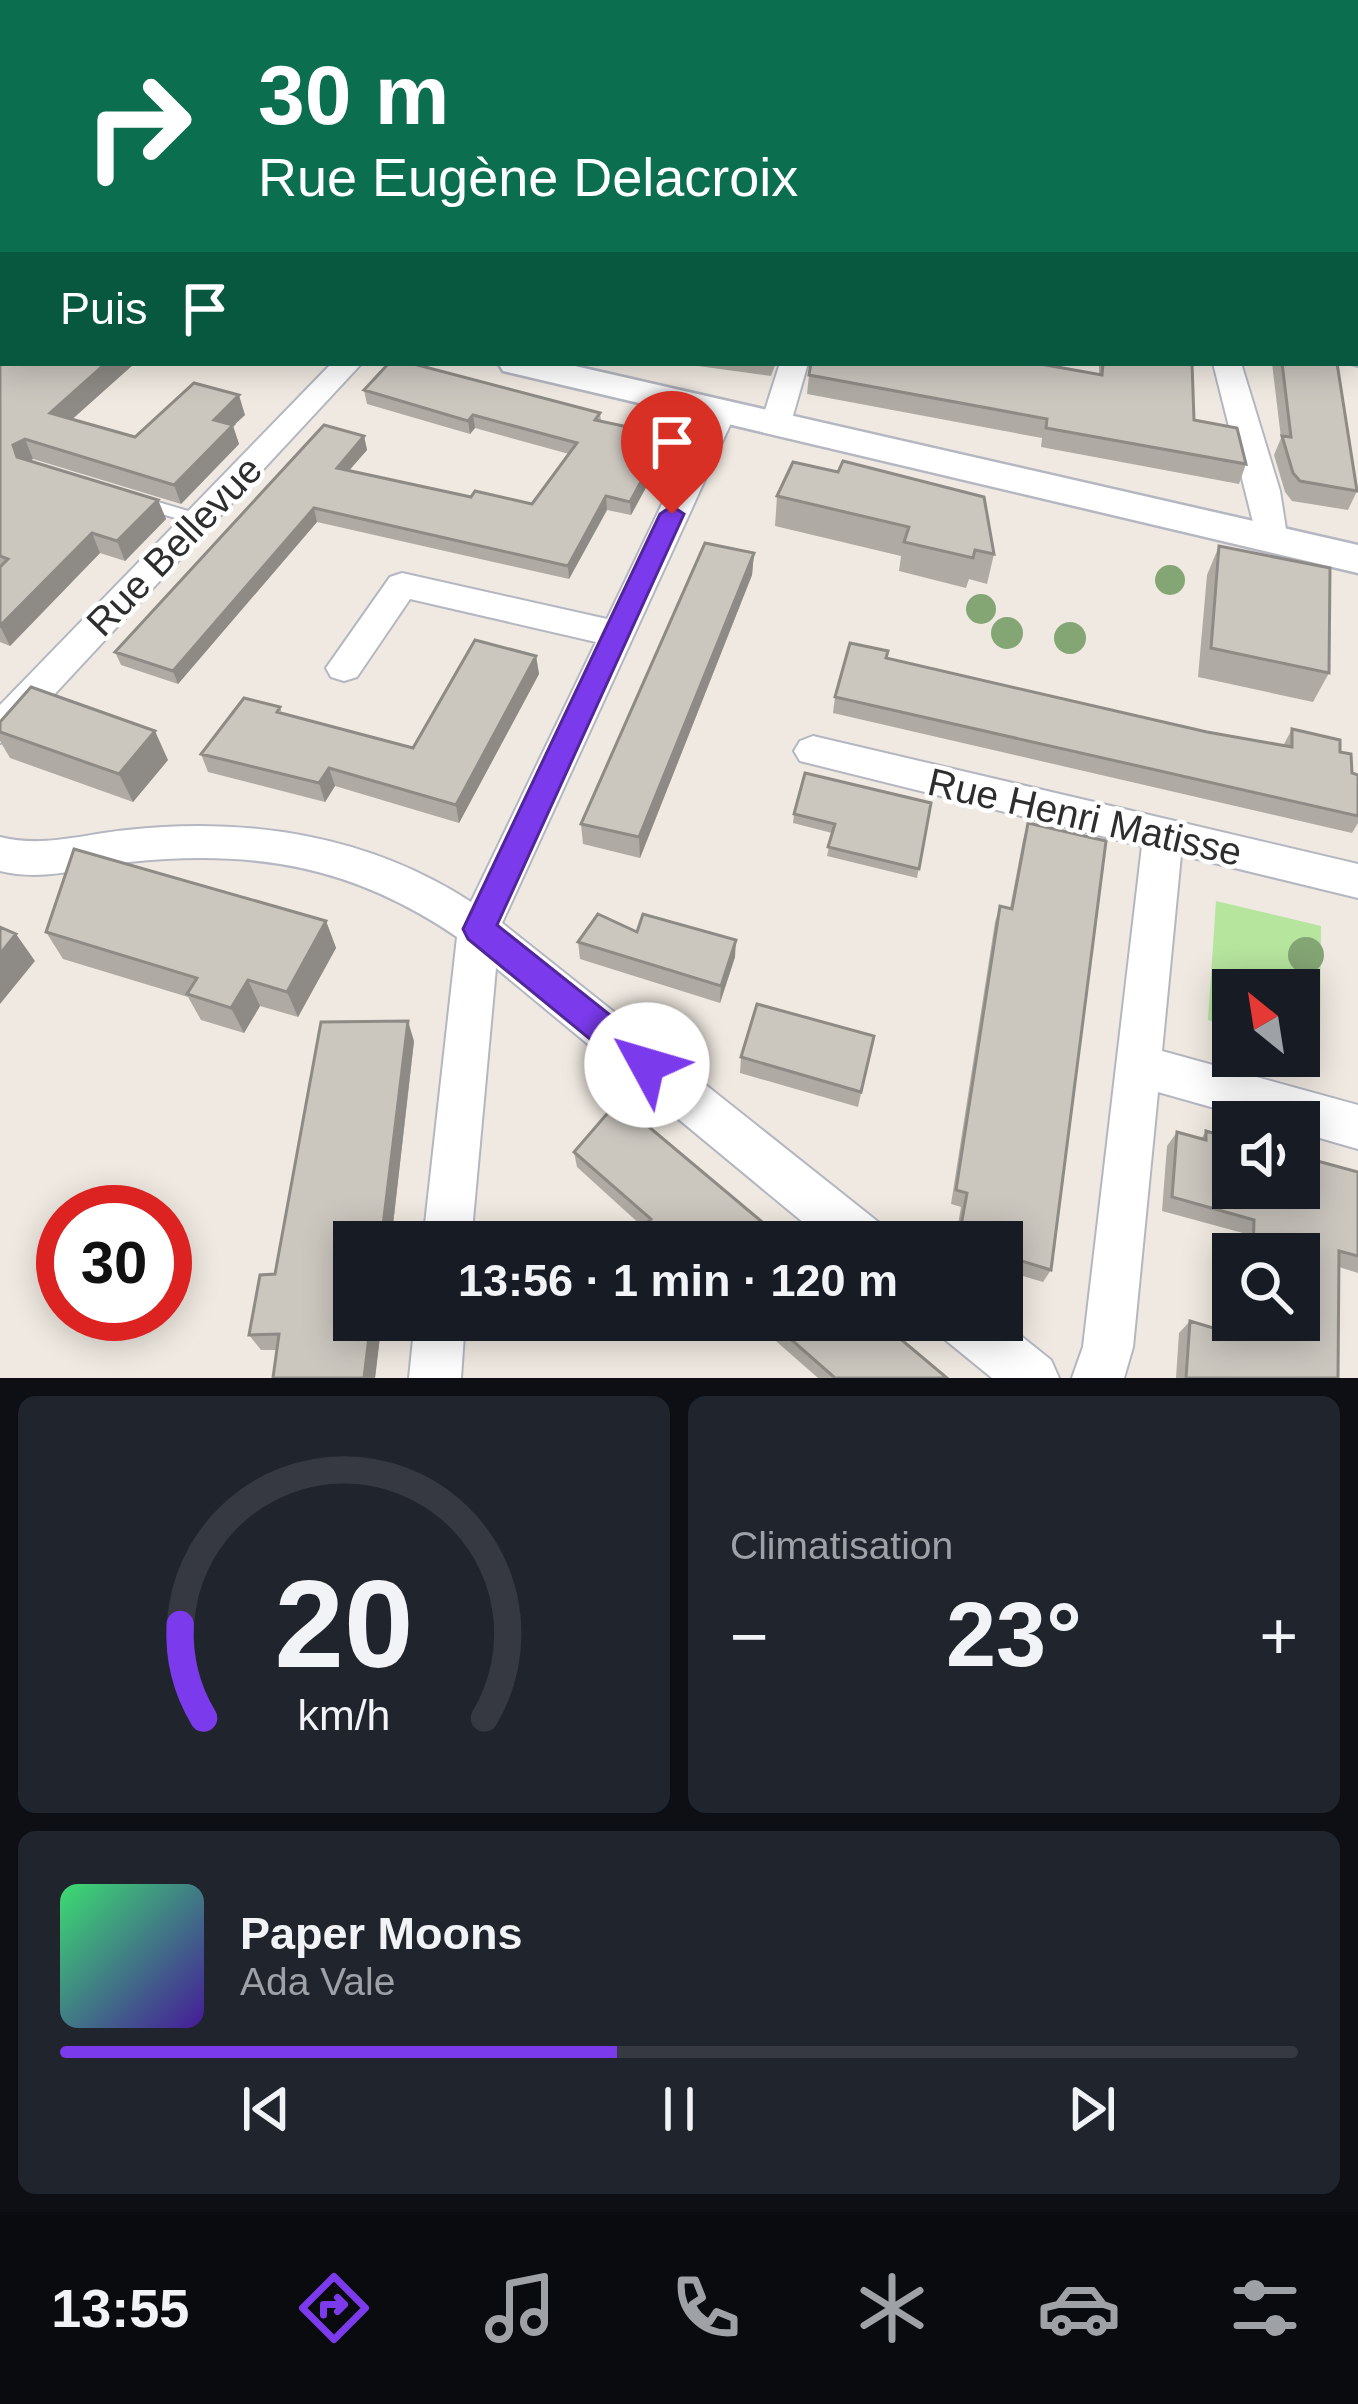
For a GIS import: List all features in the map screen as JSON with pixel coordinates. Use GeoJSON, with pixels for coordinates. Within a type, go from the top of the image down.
{"type":"FeatureCollection","features":[{"type":"Feature","properties":{"kind":"street","name":"Rue Bellevue"},"geometry":{"type":"LineString","coordinates":[[0,729],[345,366]]}},
{"type":"Feature","properties":{"kind":"street"},"geometry":{"type":"LineString","coordinates":[[529,366],[1358,559]]}},
{"type":"Feature","properties":{"kind":"street"},"geometry":{"type":"LineString","coordinates":[[776,426],[793,366]]}},
{"type":"Feature","properties":{"kind":"street"},"geometry":{"type":"LineString","coordinates":[[1228,366],[1264,491],[1272,542]]}},
{"type":"Feature","properties":{"kind":"street"},"geometry":{"type":"LineString","coordinates":[[449,1221],[479,929],[721,412]]}},
{"type":"Feature","properties":{"kind":"street"},"geometry":{"type":"LineString","coordinates":[[344,668],[402,585],[616,634]]}},
{"type":"Feature","properties":{"kind":"street","name":"Rue Henri Matisse"},"geometry":{"type":"LineString","coordinates":[[813,751],[1358,881]]}},
{"type":"Feature","properties":{"kind":"street"},"geometry":{"type":"LineString","coordinates":[[1099,1378],[1108,1347],[1162,836]]}},
{"type":"Feature","properties":{"kind":"street"},"geometry":{"type":"LineString","coordinates":[[0,854],[63,856],[176,842],[279,845],[375,868],[414,886],[479,929],[839,1221]]}},
{"type":"Feature","properties":{"kind":"street"},"geometry":{"type":"LineString","coordinates":[[0,875],[63,856]]}},
{"type":"Feature","properties":{"kind":"street"},"geometry":{"type":"LineString","coordinates":[[1138,1065],[1358,1126]]}},
{"type":"Feature","properties":{"kind":"street"},"geometry":{"type":"LineString","coordinates":[[435,1378],[438,1341]]}},
{"type":"Feature","properties":{"kind":"street"},"geometry":{"type":"LineString","coordinates":[[987,1341],[1033,1378]]}},
{"type":"Feature","properties":{"kind":"lane"},"geometry":{"type":"LineString","coordinates":[[132,499],[199,520]]}},
{"type":"Feature","properties":{"kind":"green space"},"geometry":{"type":"Polygon","coordinates":[[[1216,901],[1321,926],[1320,1049],[1320,969],[1212,969],[1212,1021],[1208,1020],[1216,901]]]}},
{"type":"Feature","properties":{"kind":"building"},"geometry":{"type":"Polygon","coordinates":[[[0,366],[103,366],[50,413],[135,437],[194,383],[239,395],[214,420],[233,425],[174,485],[25,439],[13,445],[17,457],[158,500],[117,541],[92,533],[0,626],[0,567],[8,559],[0,556],[0,366]]]}},
{"type":"Feature","properties":{"kind":"building"},"geometry":{"type":"Polygon","coordinates":[[[386,366],[421,366],[600,413],[595,420],[666,435],[630,502],[606,496],[568,566],[314,508],[173,671],[115,652],[324,425],[364,436],[337,468],[471,497],[475,491],[532,504],[577,443],[473,415],[468,421],[364,390],[386,366]]]}},
{"type":"Feature","properties":{"kind":"building"},"geometry":{"type":"Polygon","coordinates":[[[810,366],[1052,366],[1102,375],[1103,366],[1192,366],[1194,420],[1237,428],[1246,464],[1046,428],[1047,419],[809,375],[810,366]]]}},
{"type":"Feature","properties":{"kind":"building"},"geometry":{"type":"Polygon","coordinates":[[[1282,366],[1337,366],[1357,491],[1300,481],[1282,436],[1291,437],[1282,366]]]}},
{"type":"Feature","properties":{"kind":"building"},"geometry":{"type":"Polygon","coordinates":[[[843,461],[984,497],[994,554],[975,550],[973,558],[904,542],[909,527],[777,496],[793,462],[838,472],[843,461]]]}},
{"type":"Feature","properties":{"kind":"building"},"geometry":{"type":"Polygon","coordinates":[[[705,543],[754,553],[639,837],[581,824],[705,543]]]}},
{"type":"Feature","properties":{"kind":"building"},"geometry":{"type":"Polygon","coordinates":[[[1219,546],[1330,568],[1329,673],[1211,648],[1219,546]]]}},
{"type":"Feature","properties":{"kind":"building"},"geometry":{"type":"Polygon","coordinates":[[[475,640],[536,656],[456,805],[329,768],[319,783],[201,754],[244,698],[280,707],[277,712],[413,748],[475,640]]]}},
{"type":"Feature","properties":{"kind":"building"},"geometry":{"type":"Polygon","coordinates":[[[850,643],[888,651],[886,658],[1207,732],[1292,747],[1292,729],[1340,740],[1340,752],[1351,754],[1352,773],[1358,775],[1358,816],[835,697],[850,643]]]}},
{"type":"Feature","properties":{"kind":"building"},"geometry":{"type":"Polygon","coordinates":[[[31,687],[155,731],[119,774],[0,732],[0,722],[31,687]]]}},
{"type":"Feature","properties":{"kind":"building"},"geometry":{"type":"Polygon","coordinates":[[[805,773],[931,803],[919,869],[828,847],[835,824],[794,814],[805,773]]]}},
{"type":"Feature","properties":{"kind":"building"},"geometry":{"type":"Polygon","coordinates":[[[1028,823],[1106,841],[1051,1270],[1023,1261],[1023,1221],[962,1221],[967,1193],[956,1190],[1000,906],[1012,909],[1028,823]]]}},
{"type":"Feature","properties":{"kind":"building"},"geometry":{"type":"Polygon","coordinates":[[[74,849],[326,921],[287,992],[248,980],[231,1008],[187,994],[197,978],[46,932],[74,849]]]}},
{"type":"Feature","properties":{"kind":"building"},"geometry":{"type":"Polygon","coordinates":[[[598,914],[637,932],[643,914],[736,940],[721,986],[578,942],[598,914]]]}},
{"type":"Feature","properties":{"kind":"building"},"geometry":{"type":"Polygon","coordinates":[[[0,927],[16,934],[0,954],[0,927]]]}},
{"type":"Feature","properties":{"kind":"building"},"geometry":{"type":"Polygon","coordinates":[[[757,1004],[874,1036],[861,1092],[741,1057],[757,1004]]]}},
{"type":"Feature","properties":{"kind":"building"},"geometry":{"type":"Polygon","coordinates":[[[408,1021],[384,1221],[333,1221],[333,1341],[368,1341],[364,1378],[273,1378],[279,1334],[249,1335],[260,1275],[275,1274],[321,1022],[408,1021]]]}},
{"type":"Feature","properties":{"kind":"building"},"geometry":{"type":"Polygon","coordinates":[[[618,1101],[761,1221],[649,1221],[574,1152],[618,1101]]]}},
{"type":"Feature","properties":{"kind":"building"},"geometry":{"type":"Polygon","coordinates":[[[1206,1131],[1212,1133],[1212,1208],[1172,1197],[1177,1132],[1206,1140],[1206,1131]]]}},
{"type":"Feature","properties":{"kind":"building"},"geometry":{"type":"Polygon","coordinates":[[[1320,1162],[1358,1172],[1358,1256],[1339,1251],[1338,1378],[1186,1378],[1190,1321],[1212,1328],[1212,1341],[1320,1341],[1320,1233],[1254,1233],[1254,1220],[1215,1209],[1320,1209],[1320,1162]]]}},
{"type":"Feature","properties":{"kind":"building"},"geometry":{"type":"Polygon","coordinates":[[[793,1341],[903,1341],[947,1378],[835,1378],[793,1341]]]}},
{"type":"Feature","properties":{"kind":"route"},"geometry":{"type":"LineString","coordinates":[[647,1065],[479,929],[672,514]]}}]}
